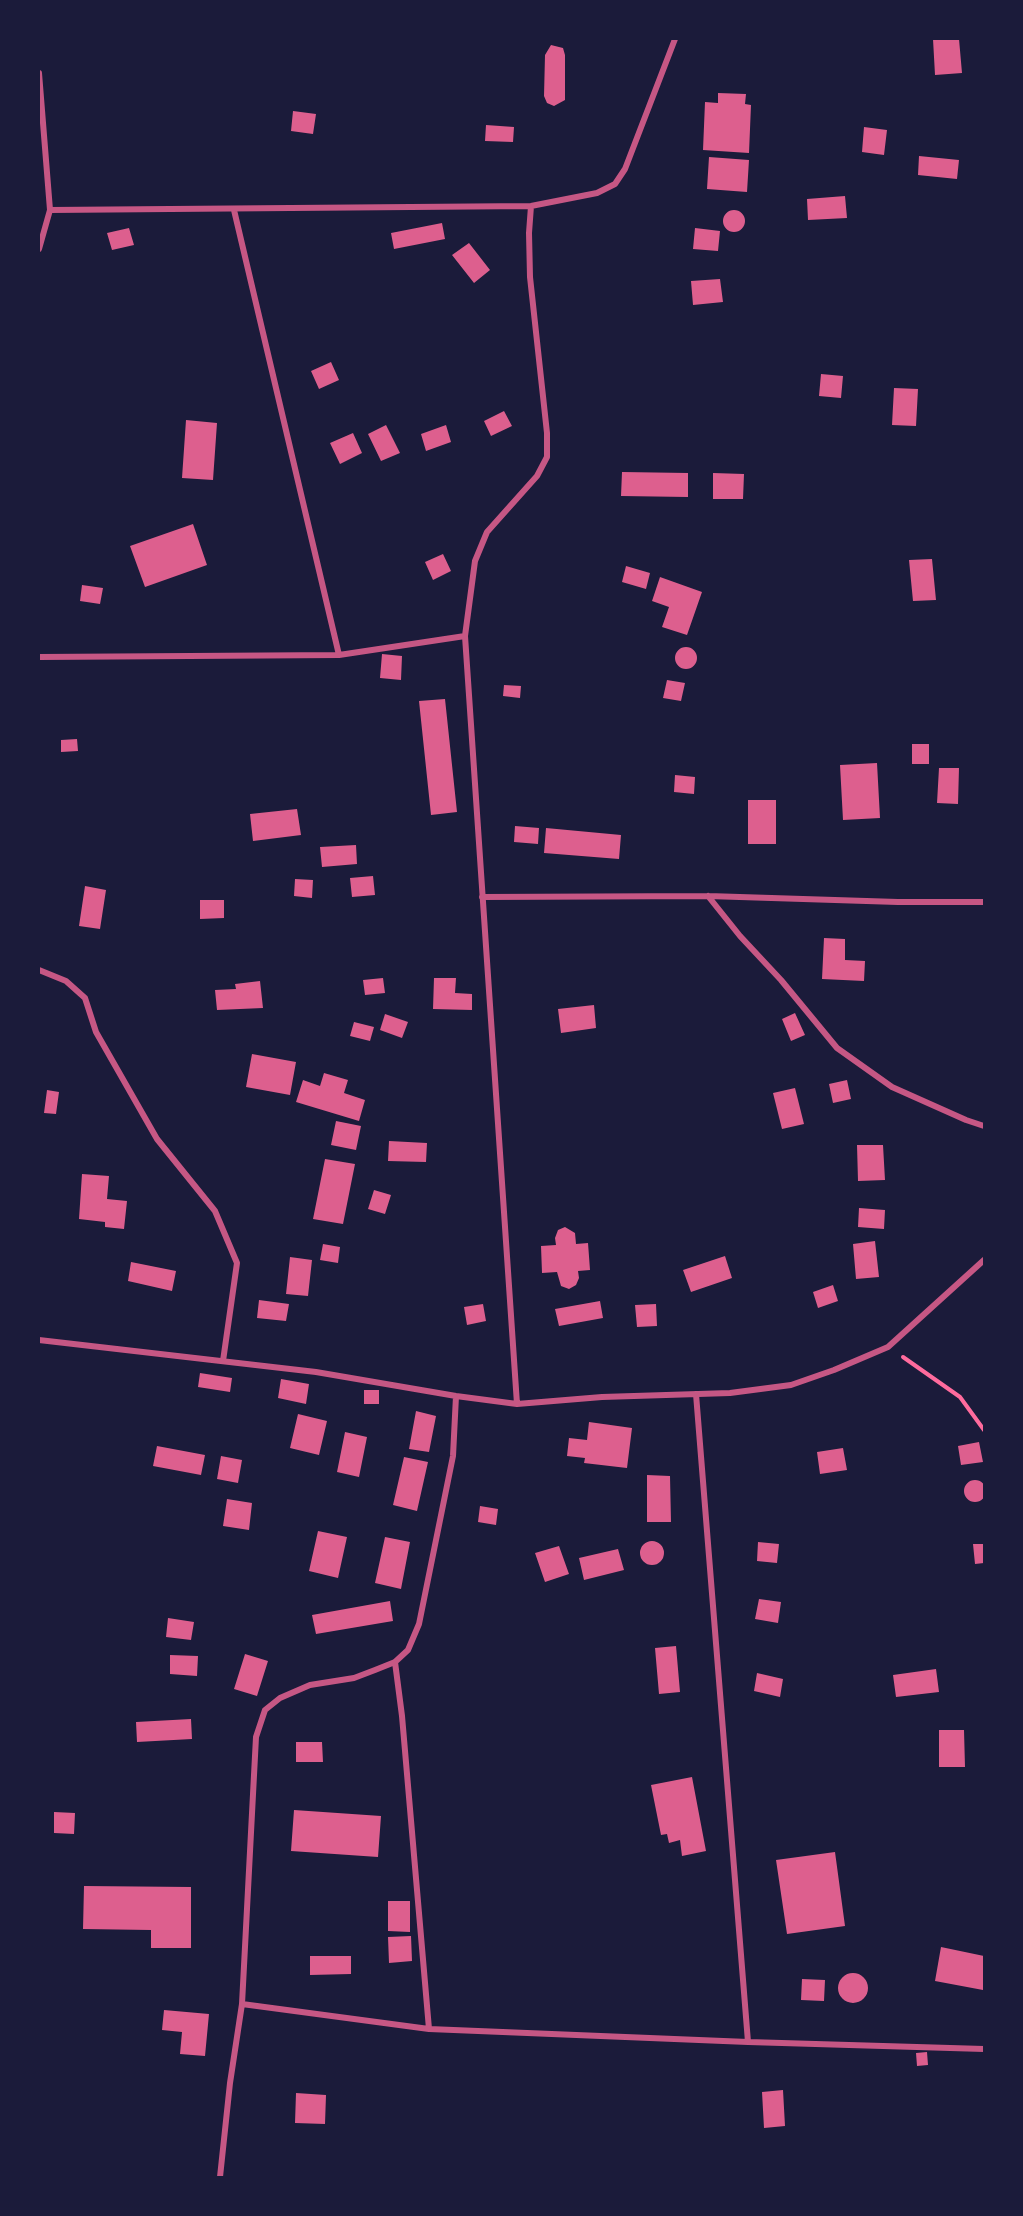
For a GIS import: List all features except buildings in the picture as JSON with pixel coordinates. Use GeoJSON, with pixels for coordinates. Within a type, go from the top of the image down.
{"type":"FeatureCollection","features":[{"type":"Feature","properties":{"kind":"street"},"geometry":{"type":"LineString","coordinates":[[50,210],[531,206],[597,193],[615,184],[625,169],[675,39]]}},
{"type":"Feature","properties":{"kind":"street"},"geometry":{"type":"LineString","coordinates":[[39,73],[50,210],[39,249]]}},
{"type":"Feature","properties":{"kind":"street"},"geometry":{"type":"LineString","coordinates":[[517,1404],[465,636],[475,561],[487,532],[537,476],[547,457],[547,433],[530,277],[531,206]]}},
{"type":"Feature","properties":{"kind":"street"},"geometry":{"type":"LineString","coordinates":[[234,210],[339,655]]}},
{"type":"Feature","properties":{"kind":"street"},"geometry":{"type":"LineString","coordinates":[[39,657],[339,655],[465,636]]}},
{"type":"Feature","properties":{"kind":"street"},"geometry":{"type":"LineString","coordinates":[[483,897],[708,896],[898,902],[984,902]]}},
{"type":"Feature","properties":{"kind":"street"},"geometry":{"type":"LineString","coordinates":[[708,896],[837,1048],[892,1087],[984,1126]]}},
{"type":"Feature","properties":{"kind":"street"},"geometry":{"type":"LineString","coordinates":[[39,970],[66,981],[86,998],[96,1032],[157,1138],[215,1211],[237,1263],[223,1360]]}},
{"type":"Feature","properties":{"kind":"street"},"geometry":{"type":"LineString","coordinates":[[39,1340],[316,1372],[517,1404],[602,1397],[730,1393],[792,1384],[834,1370],[888,1347],[984,1260]]}},
{"type":"Feature","properties":{"kind":"street"},"geometry":{"type":"LineString","coordinates":[[696,1394],[748,2042]]}},
{"type":"Feature","properties":{"kind":"street"},"geometry":{"type":"LineString","coordinates":[[220,2177],[230,2083],[242,2004],[256,1737],[265,1710],[280,1698],[310,1686],[354,1678],[395,1662],[408,1650],[419,1624],[453,1456],[456,1396]]}},
{"type":"Feature","properties":{"kind":"street"},"geometry":{"type":"LineString","coordinates":[[395,1662],[402,1716],[429,2029]]}},
{"type":"Feature","properties":{"kind":"street"},"geometry":{"type":"LineString","coordinates":[[242,2004],[429,2029],[984,2049]]}},
{"type":"Feature","properties":{"kind":"path"},"geometry":{"type":"LineString","coordinates":[[888,1347],[960,1397],[984,1430]]}}]}
